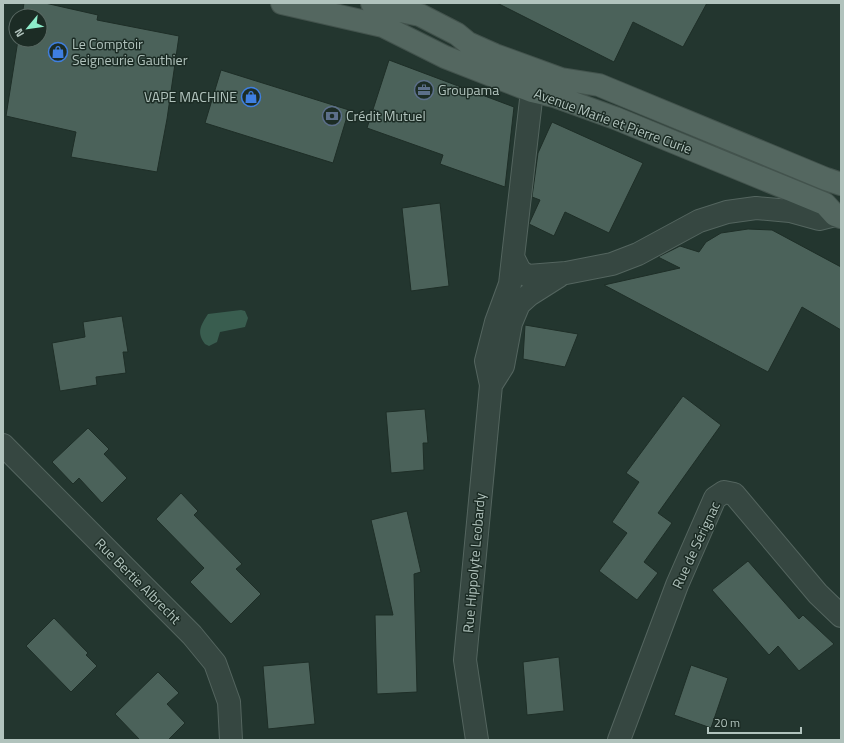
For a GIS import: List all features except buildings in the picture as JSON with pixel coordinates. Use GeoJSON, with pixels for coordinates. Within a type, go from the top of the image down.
{"type":"FeatureCollection","features":[{"type":"Feature","properties":{"kind":"main road"},"geometry":{"type":"LineString","coordinates":[[282,3],[380,12]]}},
{"type":"Feature","properties":{"kind":"main road","name":"Avenue Marie et Pierre Curie"},"geometry":{"type":"LineString","coordinates":[[380,12],[419,9],[468,42],[495,55],[561,79],[599,85],[841,184]]}},
{"type":"Feature","properties":{"kind":"main road","name":"Avenue Marie et Pierre Curie"},"geometry":{"type":"LineString","coordinates":[[380,12],[445,57],[532,91],[554,96],[615,118],[755,174],[825,204],[838,216]]}},
{"type":"Feature","properties":{"kind":"street","name":"Rue Hippolyte Leobardy"},"geometry":{"type":"LineString","coordinates":[[477,740],[464,660],[491,384],[486,361],[496,322],[510,284],[532,91]]}},
{"type":"Feature","properties":{"kind":"street","name":"Rue Hippolyte Leobardy"},"geometry":{"type":"LineString","coordinates":[[513,256],[520,271],[528,276],[566,273],[612,264],[638,254],[699,221],[727,212],[756,208],[790,211],[819,219],[838,216]]}},
{"type":"Feature","properties":{"kind":"street","name":"Rue Hippolyte Leobardy"},"geometry":{"type":"LineString","coordinates":[[491,384],[503,366],[511,323],[519,304],[529,294],[566,273]]}},
{"type":"Feature","properties":{"kind":"street","name":"Rue Bertie Albrecht"},"geometry":{"type":"LineString","coordinates":[[3,445],[192,634],[215,663],[229,702],[231,740]]}},
{"type":"Feature","properties":{"kind":"street","name":"Rue de Sérignac"},"geometry":{"type":"LineString","coordinates":[[619,740],[677,585],[716,498],[724,492],[734,494],[818,594],[841,616]]}},
{"type":"Feature","properties":{"kind":"shaded area"},"geometry":{"type":"Polygon","coordinates":[[[241,310],[245,311],[248,318],[245,327],[220,332],[217,342],[209,346],[205,344],[202,340],[200,329],[208,314],[241,310]]]}},
{"type":"Feature","properties":{"kind":"place","name":"Le Comptoir Seigneurie Gauthier"},"geometry":{"type":"Point","coordinates":[58,52]}},
{"type":"Feature","properties":{"kind":"place","name":"Groupama"},"geometry":{"type":"Point","coordinates":[424,90]}},
{"type":"Feature","properties":{"kind":"place","name":"VAPE MACHINE"},"geometry":{"type":"Point","coordinates":[251,97]}},
{"type":"Feature","properties":{"kind":"place","name":"Crédit Mutuel"},"geometry":{"type":"Point","coordinates":[332,116]}}]}
